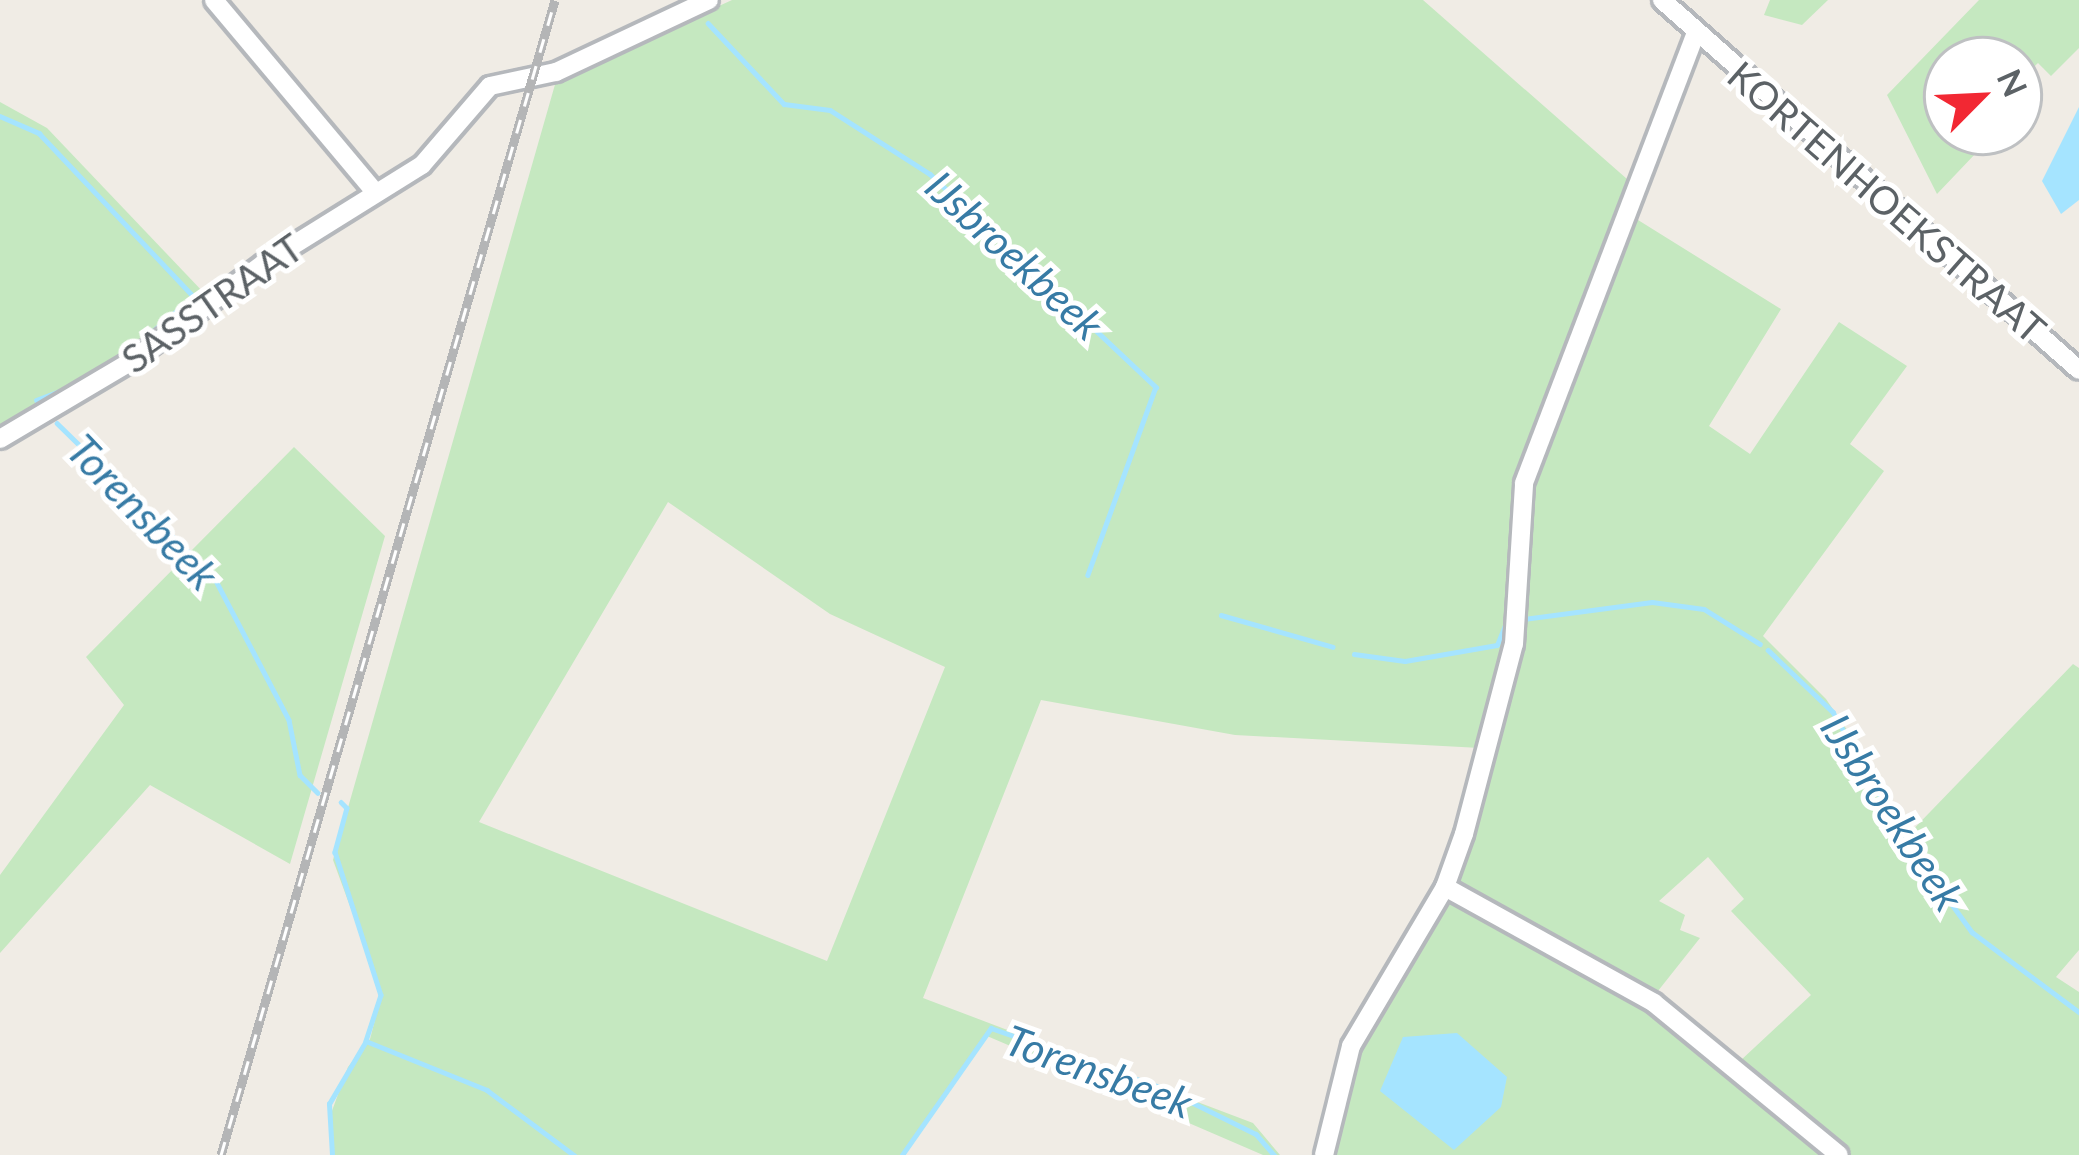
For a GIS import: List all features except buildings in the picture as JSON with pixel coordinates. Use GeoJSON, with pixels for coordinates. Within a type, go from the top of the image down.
{"type":"FeatureCollection","features":[{"type":"Feature","properties":{"kind":"street"},"geometry":{"type":"LineString","coordinates":[[214,0],[376,192]]}},
{"type":"Feature","properties":{"kind":"street","name":"SASSTRAAT"},"geometry":{"type":"LineString","coordinates":[[0,439],[422,165],[490,86],[537,74],[709,0]]}},
{"type":"Feature","properties":{"kind":"street","name":"KORTENHOEKSTRAAT"},"geometry":{"type":"LineString","coordinates":[[1662,0],[2079,370]]}},
{"type":"Feature","properties":{"kind":"street"},"geometry":{"type":"LineString","coordinates":[[1324,1155],[1351,1046],[1445,887],[1514,644],[1524,483],[1696,32]]}},
{"type":"Feature","properties":{"kind":"street"},"geometry":{"type":"LineString","coordinates":[[1445,887],[1654,1003],[1839,1155]]}},
{"type":"Feature","properties":{"kind":"green space"},"geometry":{"type":"Polygon","coordinates":[[[732,0],[1423,0],[1627,179],[1516,477],[1503,651],[1480,748],[1235,735],[1041,700],[923,998],[1253,1123],[1280,1155],[1263,1155],[987,1036],[905,1155],[333,1155],[329,1119],[348,1067],[370,1039],[382,993],[333,860],[556,81],[732,0]],[[668,502],[479,822],[827,961],[945,667],[830,614],[668,502]]]}},
{"type":"Feature","properties":{"kind":"green space"},"geometry":{"type":"Polygon","coordinates":[[[1770,0],[1828,0],[1802,25],[1764,15],[1770,0]]]}},
{"type":"Feature","properties":{"kind":"green space"},"geometry":{"type":"Polygon","coordinates":[[[1979,0],[2079,0],[2079,48],[2051,76],[2043,68],[2043,36],[1944,36],[1979,0]]]}},
{"type":"Feature","properties":{"kind":"green space"},"geometry":{"type":"Polygon","coordinates":[[[1923,58],[1923,156],[1973,156],[1937,194],[1887,95],[1923,58]]]}},
{"type":"Feature","properties":{"kind":"green space"},"geometry":{"type":"Polygon","coordinates":[[[0,102],[47,128],[205,294],[91,377],[0,429],[0,102]]]}},
{"type":"Feature","properties":{"kind":"green space"},"geometry":{"type":"Polygon","coordinates":[[[1630,215],[1781,309],[1709,426],[1750,454],[1839,322],[1907,366],[1850,444],[1884,471],[1763,636],[1826,699],[1873,768],[1902,841],[2073,664],[2079,668],[2079,950],[2056,977],[2079,992],[2079,1155],[1844,1155],[1740,1061],[1811,995],[1731,911],[1744,899],[1708,857],[1659,901],[1685,915],[1680,930],[1700,938],[1654,996],[1453,884],[1510,686],[1528,495],[1630,215]]]}},
{"type":"Feature","properties":{"kind":"green space"},"geometry":{"type":"Polygon","coordinates":[[[294,447],[385,536],[290,864],[150,785],[0,953],[0,875],[124,705],[86,657],[294,447]]]}},
{"type":"Feature","properties":{"kind":"green space"},"geometry":{"type":"Polygon","coordinates":[[[1448,895],[1643,1001],[1827,1155],[1331,1155],[1349,1067],[1448,895]]]}},
{"type":"Feature","properties":{"kind":"water"},"geometry":{"type":"Polygon","coordinates":[[[2079,107],[2079,200],[2061,214],[2042,181],[2079,107]]]}},
{"type":"Feature","properties":{"kind":"water"},"geometry":{"type":"Polygon","coordinates":[[[1457,1033],[1507,1077],[1501,1107],[1454,1150],[1380,1091],[1403,1037],[1457,1033]]]}},
{"type":"Feature","properties":{"kind":"waterway","name":"IJsbroekbeek"},"geometry":{"type":"LineString","coordinates":[[708,23],[784,104],[830,110],[930,174],[1156,387],[1088,575]]}},
{"type":"Feature","properties":{"kind":"waterway","name":"Torensbeek"},"geometry":{"type":"LineString","coordinates":[[0,116],[39,133],[194,297],[126,354]]}},
{"type":"Feature","properties":{"kind":"waterway","name":"Torensbeek"},"geometry":{"type":"LineString","coordinates":[[36,400],[76,385]]}},
{"type":"Feature","properties":{"kind":"waterway","name":"Torensbeek"},"geometry":{"type":"LineString","coordinates":[[57,423],[214,577],[289,720],[300,775],[318,793]]}},
{"type":"Feature","properties":{"kind":"waterway","name":"IJsbroekbeek"},"geometry":{"type":"LineString","coordinates":[[1523,619],[1652,602],[1704,609],[1760,644]]}},
{"type":"Feature","properties":{"kind":"waterway","name":"IJsbroekbeek"},"geometry":{"type":"LineString","coordinates":[[1221,615],[1333,647]]}},
{"type":"Feature","properties":{"kind":"waterway","name":"IJsbroekbeek"},"geometry":{"type":"LineString","coordinates":[[1354,654],[1405,661],[1497,645],[1507,620]]}},
{"type":"Feature","properties":{"kind":"waterway","name":"IJsbroekbeek"},"geometry":{"type":"LineString","coordinates":[[1768,650],[1833,712],[1905,840],[1972,932],[2079,1012]]}},
{"type":"Feature","properties":{"kind":"waterway","name":"Torensbeek"},"geometry":{"type":"LineString","coordinates":[[341,802],[347,808],[335,852],[381,995],[366,1041],[487,1090],[574,1155]]}},
{"type":"Feature","properties":{"kind":"waterway","name":"Torensbeek"},"geometry":{"type":"LineString","coordinates":[[902,1155],[991,1028],[1165,1089],[1256,1134],[1274,1155]]}},
{"type":"Feature","properties":{"kind":"waterway"},"geometry":{"type":"LineString","coordinates":[[332,1155],[329,1104],[366,1041]]}},
{"type":"Feature","properties":{"kind":"railway"},"geometry":{"type":"LineString","coordinates":[[221,1155],[555,0]]}}]}
